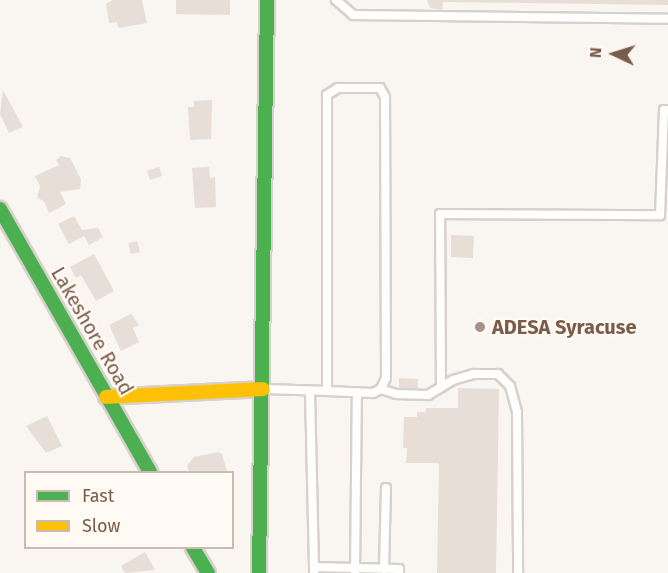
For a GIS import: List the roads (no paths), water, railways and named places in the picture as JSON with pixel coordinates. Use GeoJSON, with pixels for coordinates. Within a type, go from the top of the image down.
{"type":"FeatureCollection","features":[{"type":"Feature","properties":{"kind":"main road"},"geometry":{"type":"LineString","coordinates":[[259,573],[267,0]]}},
{"type":"Feature","properties":{"kind":"main road","name":"Lakeshore Road"},"geometry":{"type":"LineString","coordinates":[[0,209],[149,471]]}},
{"type":"Feature","properties":{"kind":"main road"},"geometry":{"type":"LineString","coordinates":[[106,397],[262,389]]}},
{"type":"Feature","properties":{"kind":"main road"},"geometry":{"type":"LineString","coordinates":[[194,549],[208,573]]}},
{"type":"Feature","properties":{"kind":"lane"},"geometry":{"type":"LineString","coordinates":[[336,0],[353,15],[668,19]]}},
{"type":"Feature","properties":{"kind":"lane"},"geometry":{"type":"LineString","coordinates":[[327,391],[326,103],[327,95],[338,88],[380,88],[385,97],[386,378],[381,389]]}},
{"type":"Feature","properties":{"kind":"lane"},"geometry":{"type":"LineString","coordinates":[[441,387],[440,214],[660,215],[664,110],[668,110]]}},
{"type":"Feature","properties":{"kind":"lane"},"geometry":{"type":"LineString","coordinates":[[262,389],[357,392],[381,389],[396,394],[428,395],[441,387],[474,374],[498,374],[510,386],[517,412],[518,573]]}},
{"type":"Feature","properties":{"kind":"lane"},"geometry":{"type":"LineString","coordinates":[[310,391],[314,570],[399,569],[399,573]]}},
{"type":"Feature","properties":{"kind":"lane"},"geometry":{"type":"LineString","coordinates":[[355,571],[357,392]]}},
{"type":"Feature","properties":{"kind":"lane"},"geometry":{"type":"LineString","coordinates":[[384,569],[386,488]]}},
{"type":"Feature","properties":{"kind":"place","name":"ADESA Syracuse"},"geometry":{"type":"Point","coordinates":[480,327]}}]}
